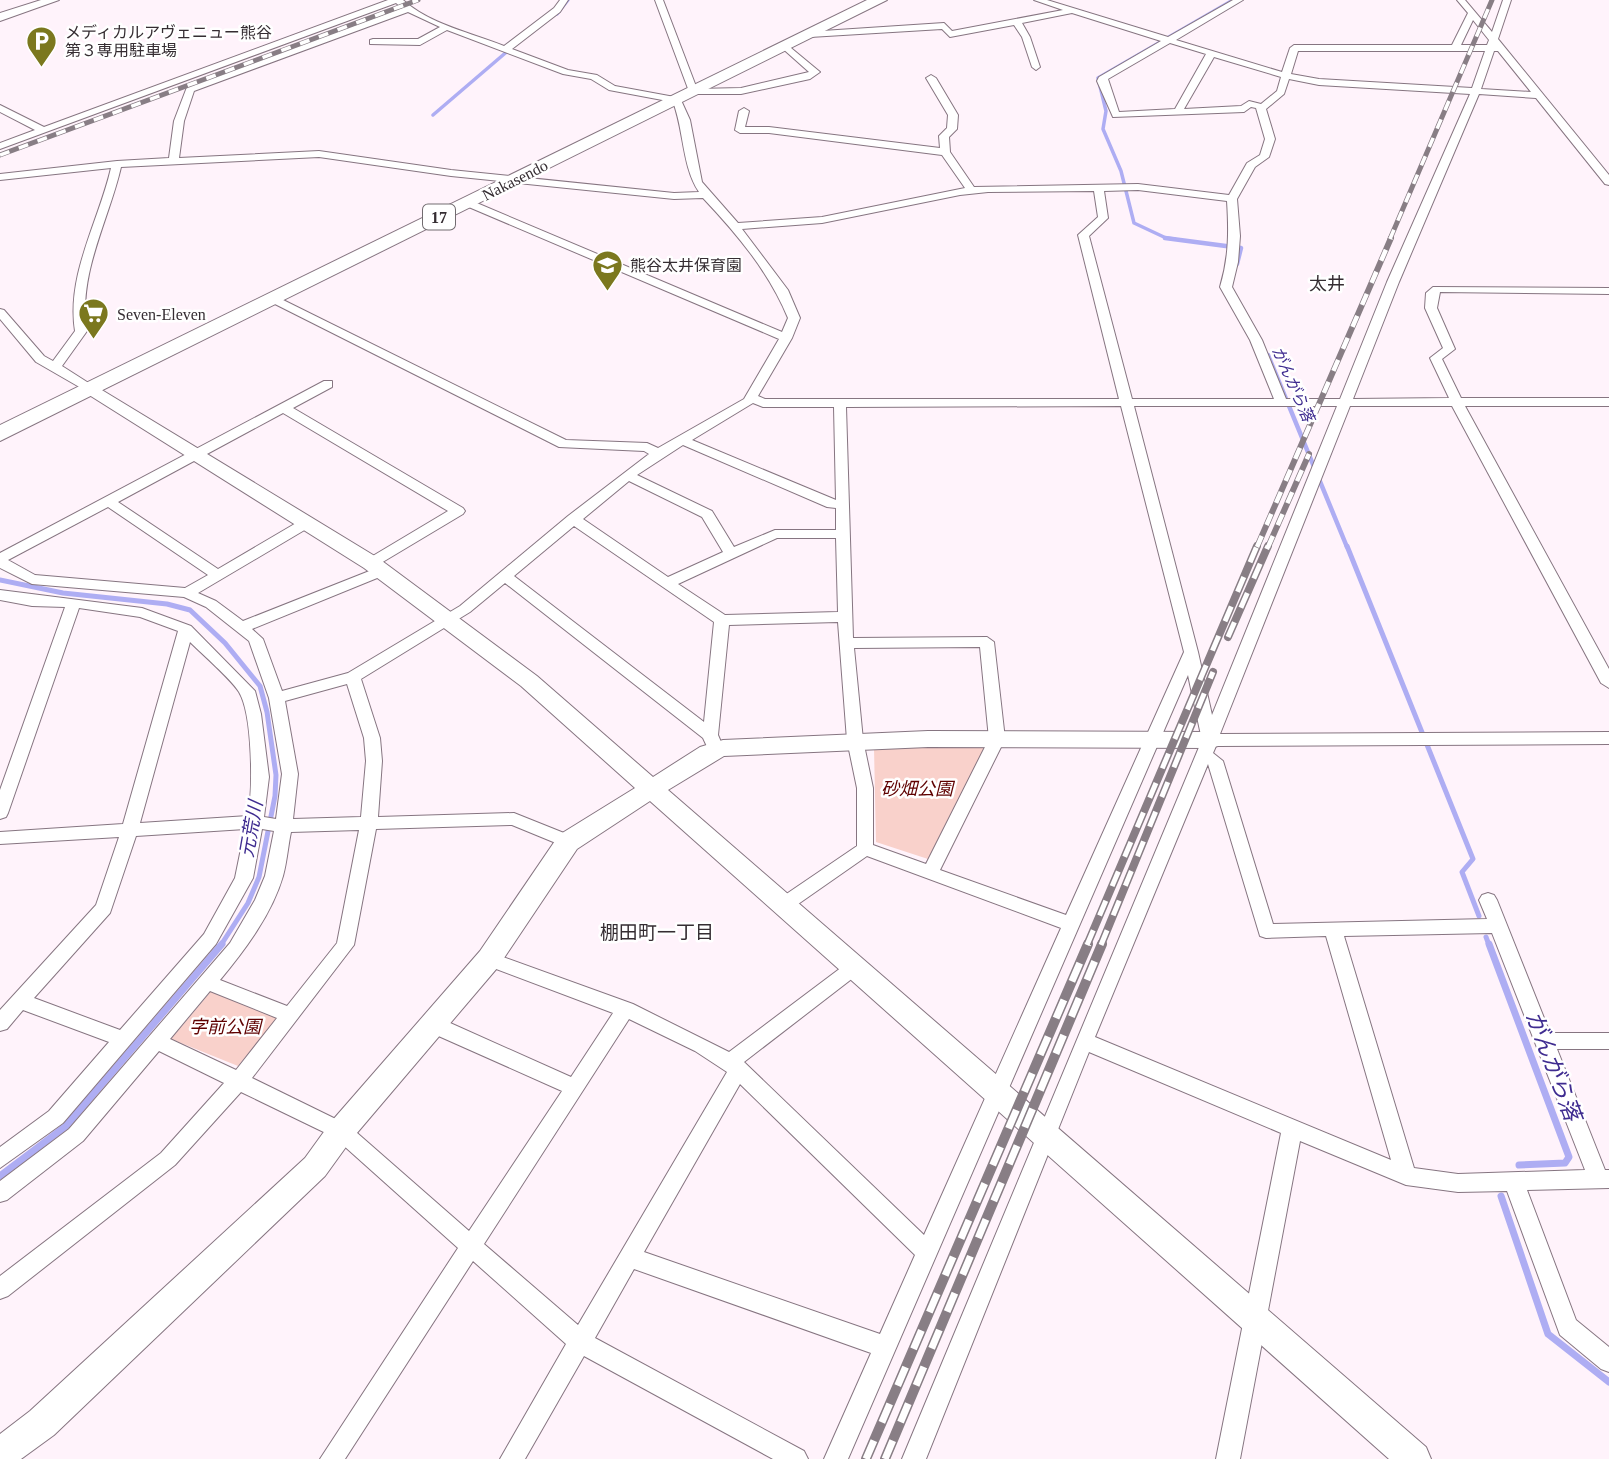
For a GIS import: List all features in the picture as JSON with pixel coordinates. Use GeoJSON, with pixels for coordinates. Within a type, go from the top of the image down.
{"type":"FeatureCollection","features":[{"type":"Feature","properties":{"kind":"highway","name":"Nakasendo"},"geometry":{"type":"LineString","coordinates":[[0,434],[878,0]]}},
{"type":"Feature","properties":{"kind":"street"},"geometry":{"type":"LineString","coordinates":[[0,17],[53,0]]}},
{"type":"Feature","properties":{"kind":"street"},"geometry":{"type":"LineString","coordinates":[[0,146],[395,0],[447,27],[566,72],[594,77],[612,88],[685,96],[741,91],[807,77],[815,72],[785,46]]}},
{"type":"Feature","properties":{"kind":"street"},"geometry":{"type":"LineString","coordinates":[[507,48],[557,10],[564,0]]}},
{"type":"Feature","properties":{"kind":"street"},"geometry":{"type":"LineString","coordinates":[[277,698],[353,677],[464,609],[628,475],[751,398],[786,338],[794,318],[789,302],[735,226],[697,182],[685,120],[685,96],[659,0]]}},
{"type":"Feature","properties":{"kind":"street"},"geometry":{"type":"LineString","coordinates":[[1038,0],[1286,76],[1319,82],[1538,95]]}},
{"type":"Feature","properties":{"kind":"street"},"geometry":{"type":"LineString","coordinates":[[1222,0],[1104,77],[1102,81],[1116,115],[1244,109],[1249,104],[1263,107]]}},
{"type":"Feature","properties":{"kind":"street"},"geometry":{"type":"LineString","coordinates":[[1165,38],[1239,0]]}},
{"type":"Feature","properties":{"kind":"street"},"geometry":{"type":"LineString","coordinates":[[1461,0],[1494,45],[1609,182]]}},
{"type":"Feature","properties":{"kind":"street"},"geometry":{"type":"LineString","coordinates":[[914,1459],[1207,748],[1344,403],[1475,92],[1494,45],[1507,0]]}},
{"type":"Feature","properties":{"kind":"street"},"geometry":{"type":"LineString","coordinates":[[174,160],[179,121],[190,89],[408,9]]}},
{"type":"Feature","properties":{"kind":"street"},"geometry":{"type":"LineString","coordinates":[[810,34],[944,26],[950,34],[1075,11]]}},
{"type":"Feature","properties":{"kind":"street"},"geometry":{"type":"LineString","coordinates":[[1455,48],[1472,13]]}},
{"type":"Feature","properties":{"kind":"street"},"geometry":{"type":"LineString","coordinates":[[1017,22],[1026,37],[1036,67]]}},
{"type":"Feature","properties":{"kind":"street"},"geometry":{"type":"LineString","coordinates":[[373,42],[419,42],[447,27]]}},
{"type":"Feature","properties":{"kind":"street"},"geometry":{"type":"LineString","coordinates":[[1263,107],[1281,92],[1294,48],[1455,48],[1494,45]]}},
{"type":"Feature","properties":{"kind":"street"},"geometry":{"type":"LineString","coordinates":[[1178,112],[1212,52]]}},
{"type":"Feature","properties":{"kind":"street"},"geometry":{"type":"LineString","coordinates":[[931,78],[953,115],[952,129],[944,136],[945,152],[971,190]]}},
{"type":"Feature","properties":{"kind":"street"},"geometry":{"type":"LineString","coordinates":[[1263,107],[1270,139],[1264,157],[1251,165],[1232,199],[1235,236],[1233,262],[1226,287],[1256,340],[1282,404]]}},
{"type":"Feature","properties":{"kind":"street"},"geometry":{"type":"LineString","coordinates":[[0,108],[43,130]]}},
{"type":"Feature","properties":{"kind":"street"},"geometry":{"type":"LineString","coordinates":[[744,111],[740,130],[769,130],[945,152]]}},
{"type":"Feature","properties":{"kind":"street"},"geometry":{"type":"LineString","coordinates":[[0,177],[117,164],[319,154],[674,196],[706,195]]}},
{"type":"Feature","properties":{"kind":"street"},"geometry":{"type":"LineString","coordinates":[[55,367],[82,331],[78,323],[81,286],[113,188],[117,164]]}},
{"type":"Feature","properties":{"kind":"street"},"geometry":{"type":"LineString","coordinates":[[1098,186],[1104,218],[1083,235],[1191,652],[1207,748],[1215,761],[1266,931],[1498,926]]}},
{"type":"Feature","properties":{"kind":"street"},"geometry":{"type":"LineString","coordinates":[[735,226],[822,220],[971,190],[1138,187],[1232,199]]}},
{"type":"Feature","properties":{"kind":"street"},"geometry":{"type":"LineString","coordinates":[[468,204],[786,338]]}},
{"type":"Feature","properties":{"kind":"street"},"geometry":{"type":"LineString","coordinates":[[1609,290],[1434,291],[1431,308],[1450,349],[1436,358],[1457,402],[1609,683]]}},
{"type":"Feature","properties":{"kind":"street"},"geometry":{"type":"LineString","coordinates":[[271,298],[564,444],[647,447],[658,454]]}},
{"type":"Feature","properties":{"kind":"street"},"geometry":{"type":"LineString","coordinates":[[0,312],[40,359],[198,454],[377,567],[529,681],[1415,1459]]}},
{"type":"Feature","properties":{"kind":"street"},"geometry":{"type":"LineString","coordinates":[[0,561],[328,384]]}},
{"type":"Feature","properties":{"kind":"street"},"geometry":{"type":"LineString","coordinates":[[751,398],[763,402],[1125,404],[1609,402]]}},
{"type":"Feature","properties":{"kind":"street"},"geometry":{"type":"LineString","coordinates":[[840,402],[846,643],[855,740],[865,789],[865,849]]}},
{"type":"Feature","properties":{"kind":"street"},"geometry":{"type":"LineString","coordinates":[[243,627],[377,567],[458,511],[284,408]]}},
{"type":"Feature","properties":{"kind":"street"},"geometry":{"type":"LineString","coordinates":[[682,440],[832,504],[841,504]]}},
{"type":"Feature","properties":{"kind":"street"},"geometry":{"type":"LineString","coordinates":[[628,475],[707,514],[731,554]]}},
{"type":"Feature","properties":{"kind":"street"},"geometry":{"type":"LineString","coordinates":[[108,501],[218,575]]}},
{"type":"Feature","properties":{"kind":"street"},"geometry":{"type":"LineString","coordinates":[[573,519],[722,620],[845,617]]}},
{"type":"Feature","properties":{"kind":"street"},"geometry":{"type":"LineString","coordinates":[[187,593],[308,522]]}},
{"type":"Feature","properties":{"kind":"street"},"geometry":{"type":"LineString","coordinates":[[667,583],[775,534],[842,534]]}},
{"type":"Feature","properties":{"kind":"street"},"geometry":{"type":"LineString","coordinates":[[0,561],[32,579],[187,593],[211,604],[243,627],[256,639],[277,698],[290,774],[289,795],[274,876],[263,902],[236,948],[76,1135],[0,1193]]}},
{"type":"Feature","properties":{"kind":"street"},"geometry":{"type":"LineString","coordinates":[[504,575],[713,742]]}},
{"type":"Feature","properties":{"kind":"street"},"geometry":{"type":"LineString","coordinates":[[0,596],[142,613],[186,629],[247,691],[253,714],[261,777],[243,877],[232,903],[210,939],[56,1117],[0,1159]]}},
{"type":"Feature","properties":{"kind":"street"},"geometry":{"type":"LineString","coordinates":[[0,813],[74,603]]}},
{"type":"Feature","properties":{"kind":"street"},"geometry":{"type":"LineString","coordinates":[[713,742],[722,620]]}},
{"type":"Feature","properties":{"kind":"street"},"geometry":{"type":"LineString","coordinates":[[0,1023],[104,908],[130,829],[186,629]]}},
{"type":"Feature","properties":{"kind":"street"},"geometry":{"type":"LineString","coordinates":[[846,643],[987,642],[997,739],[930,873]]}},
{"type":"Feature","properties":{"kind":"street"},"geometry":{"type":"LineString","coordinates":[[836,1459],[1191,652]]}},
{"type":"Feature","properties":{"kind":"street"},"geometry":{"type":"LineString","coordinates":[[0,1289],[168,1159],[238,1082],[345,945],[369,823],[374,761],[372,738],[353,677]]}},
{"type":"Feature","properties":{"kind":"street"},"geometry":{"type":"LineString","coordinates":[[0,1454],[42,1423],[315,1167],[341,1131],[489,960],[568,842],[653,788],[713,742],[997,739],[1151,743],[1207,748],[1609,738]]}},
{"type":"Feature","properties":{"kind":"street"},"geometry":{"type":"LineString","coordinates":[[0,838],[255,822],[284,826],[514,819],[568,842]]}},
{"type":"Feature","properties":{"kind":"street"},"geometry":{"type":"LineString","coordinates":[[785,904],[865,849]]}},
{"type":"Feature","properties":{"kind":"street"},"geometry":{"type":"LineString","coordinates":[[865,849],[1071,924]]}},
{"type":"Feature","properties":{"kind":"street"},"geometry":{"type":"LineString","coordinates":[[1084,1041],[1406,1176],[1458,1183],[1604,1179],[1543,1041],[1488,900]]}},
{"type":"Feature","properties":{"kind":"street"},"geometry":{"type":"LineString","coordinates":[[1333,929],[1406,1176]]}},
{"type":"Feature","properties":{"kind":"street"},"geometry":{"type":"LineString","coordinates":[[489,960],[626,1009],[692,1038],[735,1065],[927,1252]]}},
{"type":"Feature","properties":{"kind":"street"},"geometry":{"type":"LineString","coordinates":[[512,1459],[630,1257],[735,1065],[856,966]]}},
{"type":"Feature","properties":{"kind":"street"},"geometry":{"type":"LineString","coordinates":[[206,982],[290,1016]]}},
{"type":"Feature","properties":{"kind":"street"},"geometry":{"type":"LineString","coordinates":[[20,1001],[123,1039]]}},
{"type":"Feature","properties":{"kind":"street"},"geometry":{"type":"LineString","coordinates":[[332,1459],[626,1009]]}},
{"type":"Feature","properties":{"kind":"street"},"geometry":{"type":"LineString","coordinates":[[432,1024],[574,1087]]}},
{"type":"Feature","properties":{"kind":"street"},"geometry":{"type":"LineString","coordinates":[[156,1041],[341,1131],[579,1341],[796,1459]]}},
{"type":"Feature","properties":{"kind":"street"},"geometry":{"type":"LineString","coordinates":[[1543,1041],[1609,1041]]}},
{"type":"Feature","properties":{"kind":"street"},"geometry":{"type":"LineString","coordinates":[[1228,1459],[1292,1130]]}},
{"type":"Feature","properties":{"kind":"street"},"geometry":{"type":"LineString","coordinates":[[1514,1182],[1568,1327],[1609,1361]]}},
{"type":"Feature","properties":{"kind":"street"},"geometry":{"type":"LineString","coordinates":[[630,1257],[886,1347]]}},
{"type":"Feature","properties":{"kind":"green space","name":"砂畑公園"},"geometry":{"type":"Polygon","coordinates":[[[874,748],[984,748],[928,859],[876,842],[874,748]]]}},
{"type":"Feature","properties":{"kind":"green space","name":"字前公園"},"geometry":{"type":"Polygon","coordinates":[[[213,989],[279,1016],[238,1066],[171,1039],[213,989]]]}},
{"type":"Feature","properties":{"kind":"waterway"},"geometry":{"type":"LineString","coordinates":[[557,14],[568,0]]}},
{"type":"Feature","properties":{"kind":"waterway","name":"がんがら落"},"geometry":{"type":"LineString","coordinates":[[1175,239],[1166,238],[1134,223],[1121,171],[1103,129],[1106,111],[1098,78],[1233,0]]}},
{"type":"Feature","properties":{"kind":"waterway"},"geometry":{"type":"LineString","coordinates":[[433,115],[510,49]]}},
{"type":"Feature","properties":{"kind":"waterway","name":"がんがら落"},"geometry":{"type":"LineString","coordinates":[[1165,238],[1241,248],[1237,264]]}},
{"type":"Feature","properties":{"kind":"waterway","name":"がんがら落"},"geometry":{"type":"LineString","coordinates":[[1268,355],[1347,547]]}},
{"type":"Feature","properties":{"kind":"waterway","name":"がんがら落"},"geometry":{"type":"LineString","coordinates":[[1347,546],[1473,859],[1462,872],[1479,916]]}},
{"type":"Feature","properties":{"kind":"waterway","name":"元荒川"},"geometry":{"type":"LineString","coordinates":[[0,580],[63,593],[167,604],[190,610],[225,643],[260,686],[267,712],[276,775],[275,796],[259,877],[248,903],[221,945]]}},
{"type":"Feature","properties":{"kind":"waterway","name":"がんがら落"},"geometry":{"type":"LineString","coordinates":[[1486,937],[1489,945]]}},
{"type":"Feature","properties":{"kind":"waterway","name":"元荒川"},"geometry":{"type":"LineString","coordinates":[[0,1176],[66,1126],[222,944]]}},
{"type":"Feature","properties":{"kind":"waterway","name":"がんがら落"},"geometry":{"type":"LineString","coordinates":[[1489,944],[1569,1157],[1565,1163],[1519,1165]]}},
{"type":"Feature","properties":{"kind":"waterway","name":"がんがら落"},"geometry":{"type":"LineString","coordinates":[[1501,1196],[1548,1334],[1609,1382]]}},
{"type":"Feature","properties":{"kind":"railway"},"geometry":{"type":"LineString","coordinates":[[0,155],[418,0]]}},
{"type":"Feature","properties":{"kind":"railway"},"geometry":{"type":"LineString","coordinates":[[1390,239],[1492,0]]}},
{"type":"Feature","properties":{"kind":"railway"},"geometry":{"type":"LineString","coordinates":[[1257,547],[1391,238]]}},
{"type":"Feature","properties":{"kind":"railway"},"geometry":{"type":"LineString","coordinates":[[1268,547],[1309,454]]}},
{"type":"Feature","properties":{"kind":"railway"},"geometry":{"type":"LineString","coordinates":[[1087,945],[1257,546]]}},
{"type":"Feature","properties":{"kind":"railway"},"geometry":{"type":"LineString","coordinates":[[1228,637],[1268,546]]}},
{"type":"Feature","properties":{"kind":"railway"},"geometry":{"type":"LineString","coordinates":[[1101,945],[1213,672]]}},
{"type":"Feature","properties":{"kind":"railway"},"geometry":{"type":"LineString","coordinates":[[866,1459],[1088,944]]}},
{"type":"Feature","properties":{"kind":"railway"},"geometry":{"type":"LineString","coordinates":[[885,1459],[1102,944]]}},
{"type":"Feature","properties":{"kind":"place","name":"メディカルアヴェニュー熊谷 第３専用駐車場"},"geometry":{"type":"Point","coordinates":[42,68]}},
{"type":"Feature","properties":{"kind":"place","name":"熊谷太井保育園"},"geometry":{"type":"Point","coordinates":[607,292]}},
{"type":"Feature","properties":{"kind":"place","name":"Seven-Eleven"},"geometry":{"type":"Point","coordinates":[94,341]}},
{"type":"Feature","properties":{"kind":"district","name":"太井"},"geometry":{"type":"Point","coordinates":[1327,284]}},
{"type":"Feature","properties":{"kind":"district","name":"棚田町一丁目"},"geometry":{"type":"Point","coordinates":[657,932]}}]}
